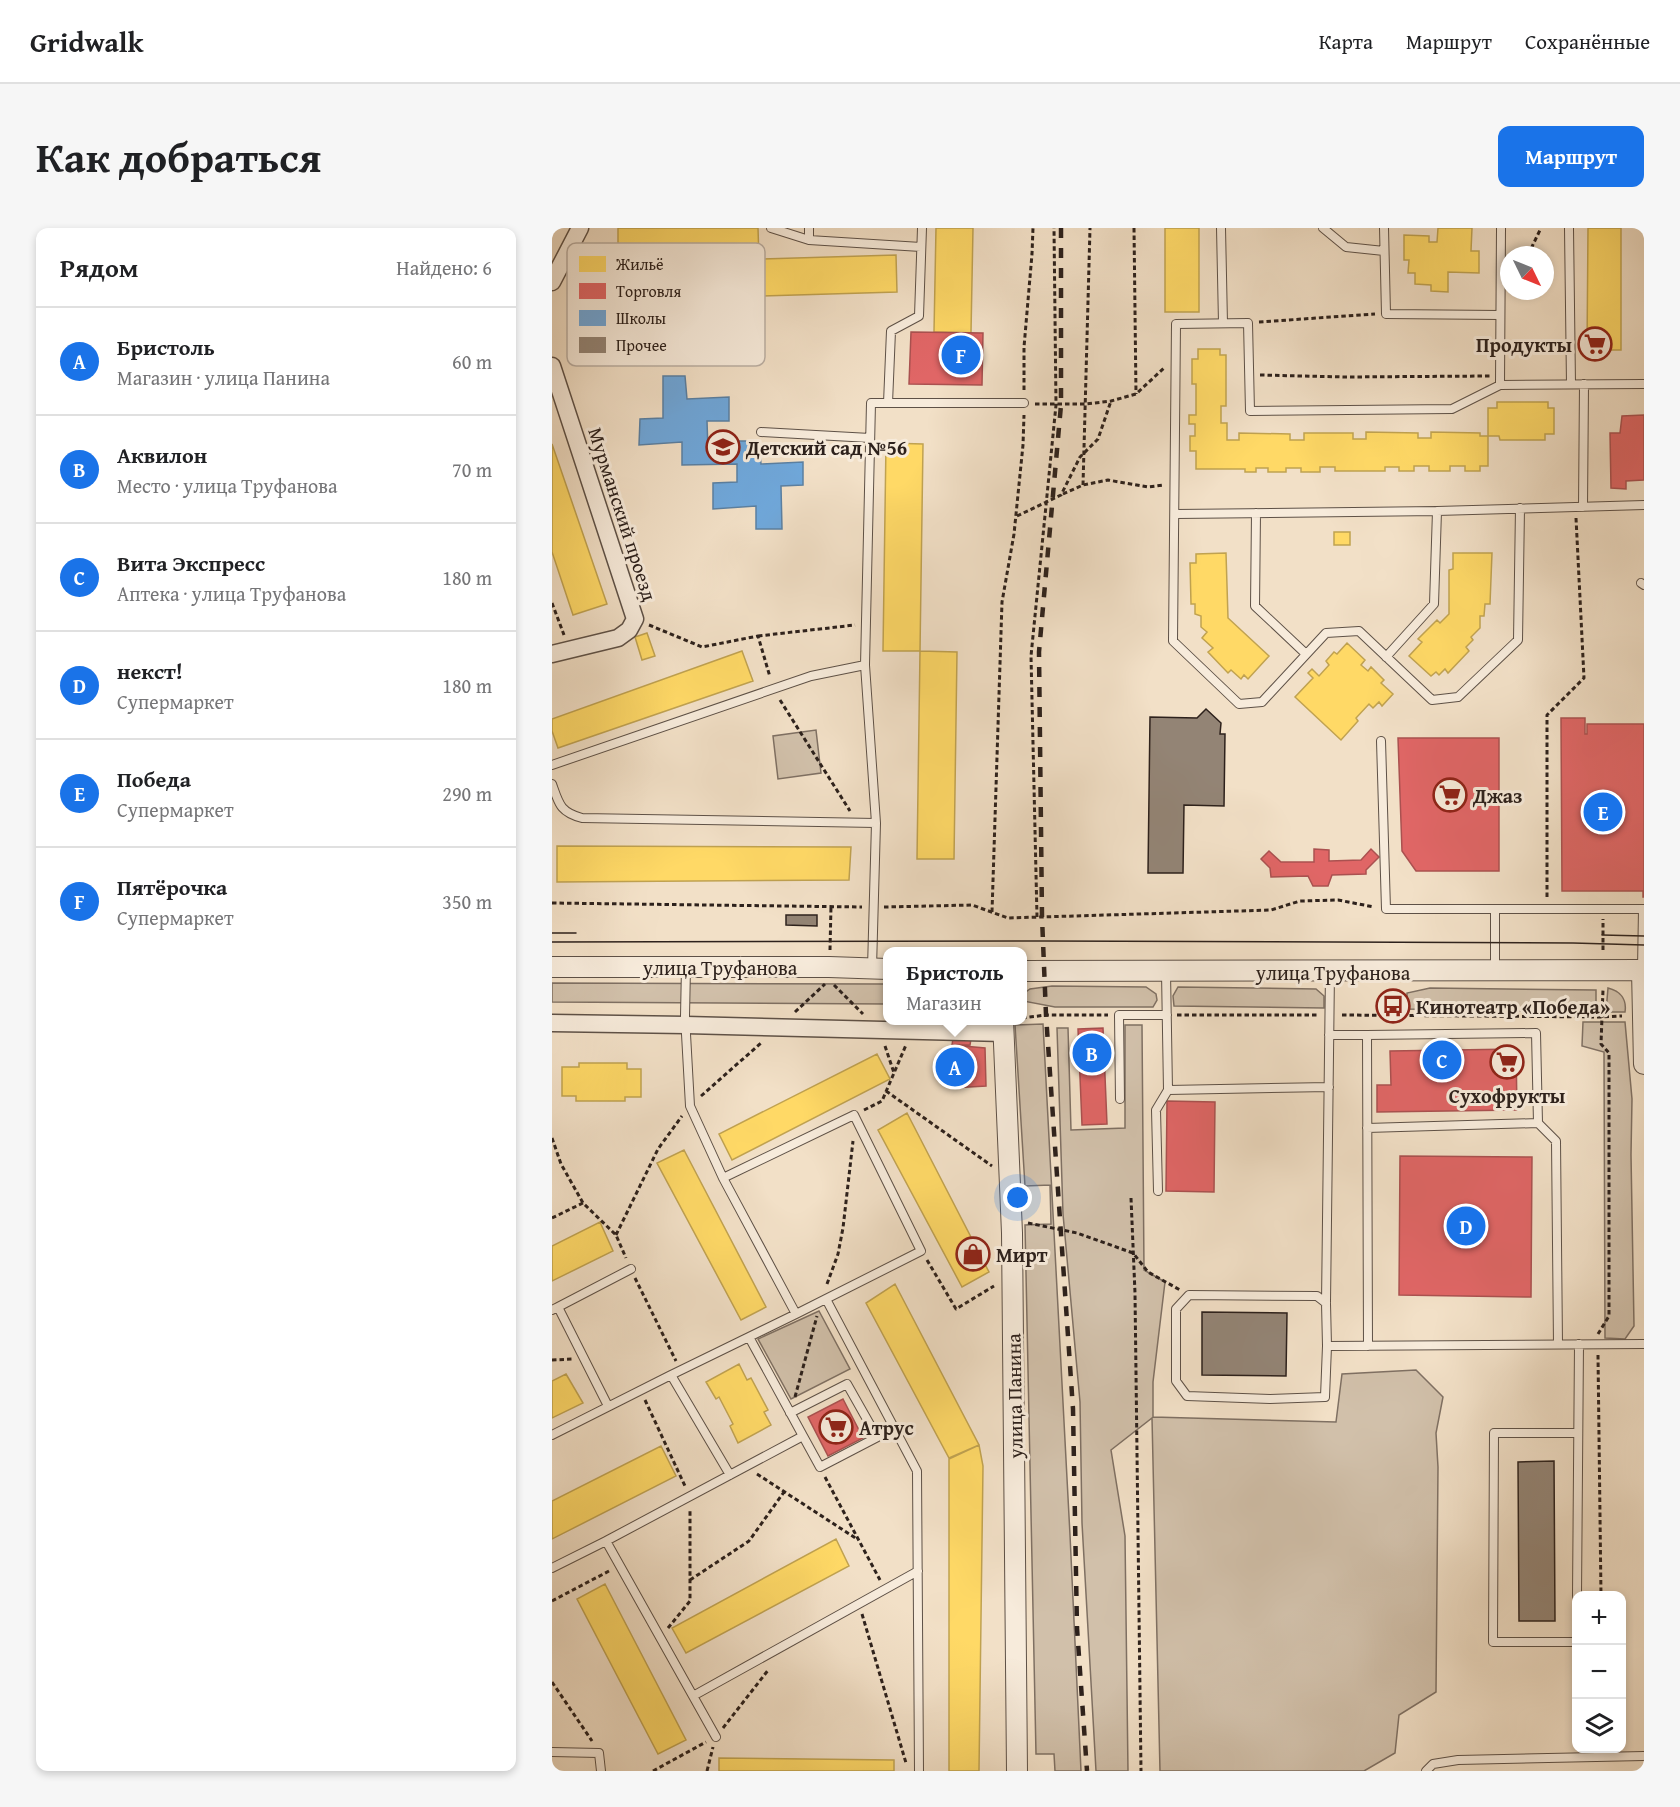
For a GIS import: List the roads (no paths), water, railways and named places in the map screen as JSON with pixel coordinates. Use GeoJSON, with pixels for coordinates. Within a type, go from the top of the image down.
{"type":"FeatureCollection","features":[{"type":"Feature","properties":{"kind":"street"},"geometry":{"type":"LineString","coordinates":[[572,243],[580,228]]}},
{"type":"Feature","properties":{"kind":"street"},"geometry":{"type":"LineString","coordinates":[[552,282],[567,253]]}},
{"type":"Feature","properties":{"kind":"street","name":"Мурманский проезд"},"geometry":{"type":"LineString","coordinates":[[552,366],[635,619],[629,630],[618,638],[552,654]]}},
{"type":"Feature","properties":{"kind":"street","name":"улица Труфанова"},"geometry":{"type":"LineString","coordinates":[[552,967],[880,969]]}},
{"type":"Feature","properties":{"kind":"street"},"geometry":{"type":"LineString","coordinates":[[1643,970],[1644,1064]]}},
{"type":"Feature","properties":{"kind":"street","name":"улица Труфанова"},"geometry":{"type":"LineString","coordinates":[[1027,971],[1643,970]]}},
{"type":"Feature","properties":{"kind":"street"},"geometry":{"type":"LineString","coordinates":[[552,1023],[912,1031],[1003,1027]]}},
{"type":"Feature","properties":{"kind":"street","name":"улица Панина"},"geometry":{"type":"LineString","coordinates":[[1003,1027],[1012,1223],[1017,1771]]}},
{"type":"Feature","properties":{"kind":"lane"},"geometry":{"type":"LineString","coordinates":[[771,228],[809,240],[921,247]]}},
{"type":"Feature","properties":{"kind":"lane"},"geometry":{"type":"LineString","coordinates":[[809,228],[809,240]]}},
{"type":"Feature","properties":{"kind":"lane"},"geometry":{"type":"LineString","coordinates":[[888,403],[891,331],[919,316],[922,228]]}},
{"type":"Feature","properties":{"kind":"lane"},"geometry":{"type":"LineString","coordinates":[[1221,228],[1223,323]]}},
{"type":"Feature","properties":{"kind":"lane"},"geometry":{"type":"LineString","coordinates":[[1323,228],[1346,247],[1384,251]]}},
{"type":"Feature","properties":{"kind":"lane"},"geometry":{"type":"LineString","coordinates":[[1384,228],[1386,314],[1500,315]]}},
{"type":"Feature","properties":{"kind":"lane"},"geometry":{"type":"LineString","coordinates":[[1500,228],[1500,380]]}},
{"type":"Feature","properties":{"kind":"lane"},"geometry":{"type":"LineString","coordinates":[[1569,228],[1570,384]]}},
{"type":"Feature","properties":{"kind":"lane"},"geometry":{"type":"LineString","coordinates":[[1520,508],[1518,639],[1458,697],[1432,700],[1359,631],[1326,633],[1262,702],[1239,704],[1173,641],[1176,324],[1248,323],[1250,411],[1452,409],[1500,380],[1570,384],[1644,384]]}},
{"type":"Feature","properties":{"kind":"lane"},"geometry":{"type":"LineString","coordinates":[[1579,507],[1584,384]]}},
{"type":"Feature","properties":{"kind":"lane"},"geometry":{"type":"LineString","coordinates":[[880,969],[874,907],[876,823],[865,665],[871,404],[1024,404]]}},
{"type":"Feature","properties":{"kind":"lane"},"geometry":{"type":"LineString","coordinates":[[762,432],[870,438]]}},
{"type":"Feature","properties":{"kind":"lane"},"geometry":{"type":"LineString","coordinates":[[1176,514],[1437,511],[1644,505]]}},
{"type":"Feature","properties":{"kind":"lane"},"geometry":{"type":"LineString","coordinates":[[1386,657],[1434,604],[1437,511]]}},
{"type":"Feature","properties":{"kind":"lane"},"geometry":{"type":"LineString","coordinates":[[1256,513],[1255,606],[1306,654]]}},
{"type":"Feature","properties":{"kind":"lane"},"geometry":{"type":"LineString","coordinates":[[552,765],[811,676],[865,665]]}},
{"type":"Feature","properties":{"kind":"lane"},"geometry":{"type":"LineString","coordinates":[[1381,741],[1386,909],[1643,909],[1643,970]]}},
{"type":"Feature","properties":{"kind":"lane"},"geometry":{"type":"LineString","coordinates":[[552,784],[560,806],[569,815],[582,818],[876,823]]}},
{"type":"Feature","properties":{"kind":"lane"},"geometry":{"type":"LineString","coordinates":[[1495,909],[1495,971]]}},
{"type":"Feature","properties":{"kind":"lane"},"geometry":{"type":"LineString","coordinates":[[686,967],[690,1106],[723,1178],[796,1314]]}},
{"type":"Feature","properties":{"kind":"lane"},"geometry":{"type":"LineString","coordinates":[[1158,1191],[1156,1110],[1168,1090],[1166,972]]}},
{"type":"Feature","properties":{"kind":"lane"},"geometry":{"type":"LineString","coordinates":[[1326,1303],[1317,1296],[1189,1295],[1176,1308],[1176,1381],[1187,1396],[1270,1399],[1325,1397],[1330,972]]}},
{"type":"Feature","properties":{"kind":"lane"},"geometry":{"type":"LineString","coordinates":[[1120,1099],[1119,1015],[1167,1015]]}},
{"type":"Feature","properties":{"kind":"lane"},"geometry":{"type":"LineString","coordinates":[[1329,1035],[1536,1034],[1538,1123],[1556,1141],[1558,1344]]}},
{"type":"Feature","properties":{"kind":"lane"},"geometry":{"type":"LineString","coordinates":[[1367,1035],[1368,1346]]}},
{"type":"Feature","properties":{"kind":"lane"},"geometry":{"type":"LineString","coordinates":[[1168,1090],[1329,1088]]}},
{"type":"Feature","properties":{"kind":"lane"},"geometry":{"type":"LineString","coordinates":[[552,1435],[921,1251],[855,1115],[723,1178]]}},
{"type":"Feature","properties":{"kind":"lane"},"geometry":{"type":"LineString","coordinates":[[1367,1128],[1538,1123]]}},
{"type":"Feature","properties":{"kind":"lane"},"geometry":{"type":"LineString","coordinates":[[608,1406],[584,1358],[555,1309],[631,1269]]}},
{"type":"Feature","properties":{"kind":"lane"},"geometry":{"type":"LineString","coordinates":[[824,1300],[917,1471],[919,1771]]}},
{"type":"Feature","properties":{"kind":"lane"},"geometry":{"type":"LineString","coordinates":[[749,1337],[820,1467],[895,1428]]}},
{"type":"Feature","properties":{"kind":"lane"},"geometry":{"type":"LineString","coordinates":[[1577,1591],[1579,1344]]}},
{"type":"Feature","properties":{"kind":"lane"},"geometry":{"type":"LineString","coordinates":[[1327,1346],[1644,1344]]}},
{"type":"Feature","properties":{"kind":"lane"},"geometry":{"type":"LineString","coordinates":[[671,1375],[730,1475]]}},
{"type":"Feature","properties":{"kind":"lane"},"geometry":{"type":"LineString","coordinates":[[790,1413],[847,1384],[877,1437]]}},
{"type":"Feature","properties":{"kind":"lane"},"geometry":{"type":"LineString","coordinates":[[1572,1642],[1493,1642],[1494,1433],[1577,1433]]}},
{"type":"Feature","properties":{"kind":"lane"},"geometry":{"type":"LineString","coordinates":[[552,1568],[803,1436]]}},
{"type":"Feature","properties":{"kind":"lane"},"geometry":{"type":"LineString","coordinates":[[606,1541],[716,1737]]}},
{"type":"Feature","properties":{"kind":"lane"},"geometry":{"type":"LineString","coordinates":[[693,1696],[918,1571]]}},
{"type":"Feature","properties":{"kind":"lane"},"geometry":{"type":"LineString","coordinates":[[552,1752],[599,1753],[601,1771]]}},
{"type":"Feature","properties":{"kind":"lane"},"geometry":{"type":"LineString","coordinates":[[1426,1771],[1433,1764],[1458,1760],[1644,1756]]}},
{"type":"Feature","properties":{"kind":"tram line"},"geometry":{"type":"LineString","coordinates":[[552,933],[576,933]]}},
{"type":"Feature","properties":{"kind":"tram line"},"geometry":{"type":"LineString","coordinates":[[1602,935],[1644,936]]}},
{"type":"Feature","properties":{"kind":"tram line"},"geometry":{"type":"LineString","coordinates":[[552,942],[1044,941],[1644,945]]}},
{"type":"Feature","properties":{"kind":"railway"},"geometry":{"type":"LineString","coordinates":[[1061,228],[1061,405],[1039,652],[1042,917],[1046,1015],[1073,1409],[1077,1628],[1087,1771]]}},
{"type":"Feature","properties":{"kind":"place","name":"Продукты"},"geometry":{"type":"Point","coordinates":[1595,344]}},
{"type":"Feature","properties":{"kind":"place","name":"Пятёрочка"},"geometry":{"type":"Point","coordinates":[961,355]}},
{"type":"Feature","properties":{"kind":"place","name":"Детский сад №56"},"geometry":{"type":"Point","coordinates":[723,447]}},
{"type":"Feature","properties":{"kind":"place","name":"Джаз"},"geometry":{"type":"Point","coordinates":[1450,795]}},
{"type":"Feature","properties":{"kind":"place","name":"Победа"},"geometry":{"type":"Point","coordinates":[1603,812]}},
{"type":"Feature","properties":{"kind":"place","name":"Кинотеатр «Победа»"},"geometry":{"type":"Point","coordinates":[1393,1006]}},
{"type":"Feature","properties":{"kind":"place","name":"Аквилон"},"geometry":{"type":"Point","coordinates":[1092,1053]}},
{"type":"Feature","properties":{"kind":"place","name":"Вита Экспресс"},"geometry":{"type":"Point","coordinates":[1442,1060]}},
{"type":"Feature","properties":{"kind":"place","name":"Сухофрукты"},"geometry":{"type":"Point","coordinates":[1507,1062]}},
{"type":"Feature","properties":{"kind":"place","name":"Бристоль"},"geometry":{"type":"Point","coordinates":[955,1067]}},
{"type":"Feature","properties":{"kind":"place","name":"некст!"},"geometry":{"type":"Point","coordinates":[1466,1226]}},
{"type":"Feature","properties":{"kind":"place","name":"Мирт"},"geometry":{"type":"Point","coordinates":[973,1254]}},
{"type":"Feature","properties":{"kind":"place","name":"Атрус"},"geometry":{"type":"Point","coordinates":[836,1427]}}]}
